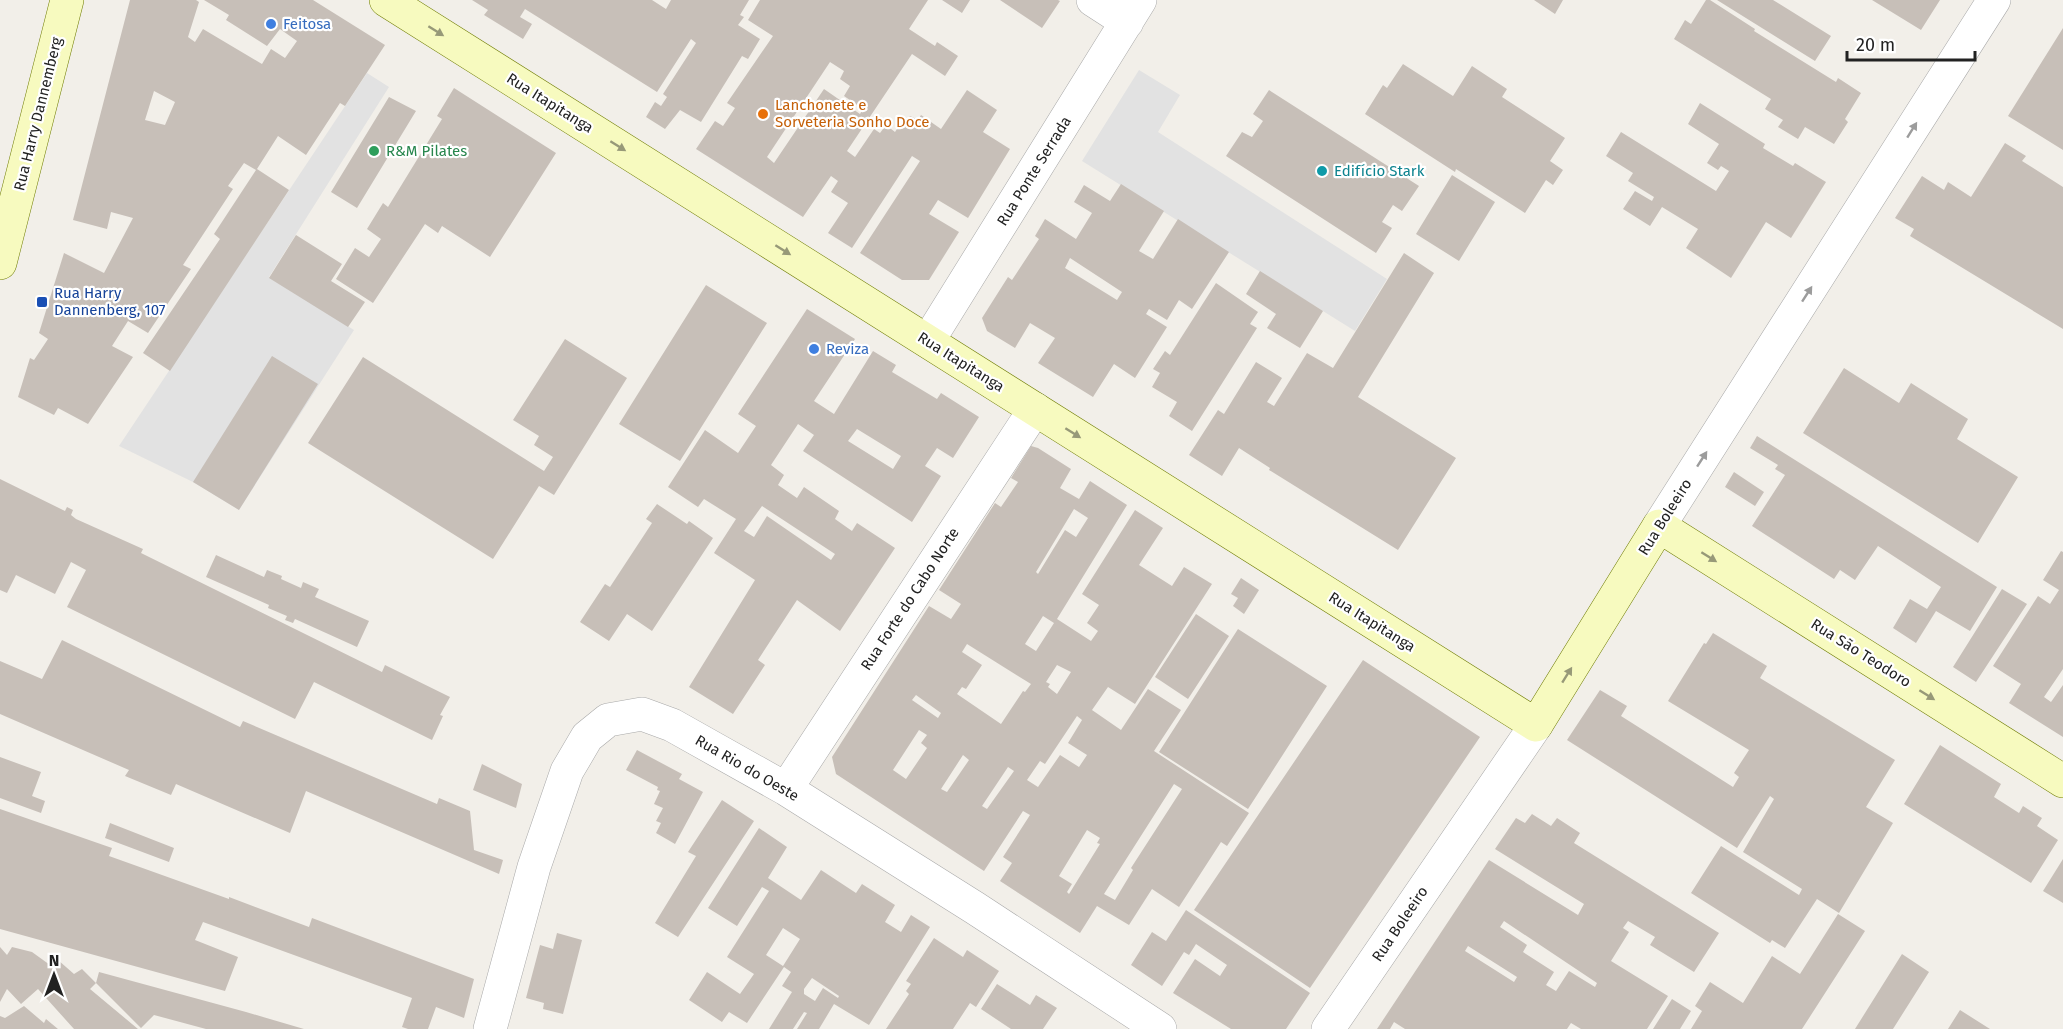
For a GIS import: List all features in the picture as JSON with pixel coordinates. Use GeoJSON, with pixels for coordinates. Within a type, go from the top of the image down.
{"type":"FeatureCollection","features":[{"type":"Feature","properties":{"kind":"main road","name":"Rua Harry Dannemberg"},"geometry":{"type":"LineString","coordinates":[[0,263],[67,0]]}},
{"type":"Feature","properties":{"kind":"main road","name":"Rua Itapitanga"},"geometry":{"type":"LineString","coordinates":[[386,0],[1536,725]]}},
{"type":"Feature","properties":{"kind":"main road","name":"Rua Boleeiro"},"geometry":{"type":"LineString","coordinates":[[1536,725],[1659,526]]}},
{"type":"Feature","properties":{"kind":"main road","name":"Rua São Teodoro"},"geometry":{"type":"LineString","coordinates":[[1659,526],[2063,781]]}},
{"type":"Feature","properties":{"kind":"street"},"geometry":{"type":"LineString","coordinates":[[1093,0],[1133,11]]}},
{"type":"Feature","properties":{"kind":"street","name":"Rua Boleeiro"},"geometry":{"type":"LineString","coordinates":[[1659,526],[1994,0]]}},
{"type":"Feature","properties":{"kind":"street","name":"Rua Ponte Serrada"},"geometry":{"type":"LineString","coordinates":[[928,341],[1133,11]]}},
{"type":"Feature","properties":{"kind":"street","name":"Rua Forte do Cabo Norte"},"geometry":{"type":"LineString","coordinates":[[786,789],[1035,409]]}},
{"type":"Feature","properties":{"kind":"street","name":"Rua Rio do Oeste"},"geometry":{"type":"LineString","coordinates":[[490,1029],[534,867],[567,771],[587,737],[608,720],[642,714],[672,725],[786,789],[975,908],[1160,1029]]}},
{"type":"Feature","properties":{"kind":"street","name":"Rua Boleeiro"},"geometry":{"type":"LineString","coordinates":[[1328,1029],[1536,725]]}},
{"type":"Feature","properties":{"kind":"shaded area"},"geometry":{"type":"Polygon","coordinates":[[[1139,70],[1180,95],[1158,132],[1387,279],[1355,331],[1082,161],[1139,70]]]}},
{"type":"Feature","properties":{"kind":"shaded area"},"geometry":{"type":"Polygon","coordinates":[[[367,73],[389,87],[269,277],[354,330],[239,510],[193,482],[119,446],[367,73]]]}},
{"type":"Feature","properties":{"kind":"building"},"geometry":{"type":"Polygon","coordinates":[[[130,0],[196,0],[199,2],[188,37],[195,42],[203,29],[262,64],[271,49],[285,58],[297,41],[280,29],[267,46],[226,20],[229,15],[204,0],[313,0],[385,45],[345,106],[340,103],[306,155],[278,136],[257,169],[289,190],[170,371],[143,353],[220,239],[214,234],[256,170],[244,163],[228,186],[233,189],[183,265],[191,269],[148,333],[128,321],[112,346],[133,357],[88,424],[58,408],[54,415],[18,397],[30,358],[34,360],[48,339],[39,333],[64,253],[104,273],[133,218],[111,212],[107,229],[73,220],[130,0]],[[154,91],[145,120],[165,125],[175,102],[154,91]]]}},
{"type":"Feature","properties":{"kind":"building"},"geometry":{"type":"Polygon","coordinates":[[[472,0],[652,0],[666,9],[671,0],[749,0],[740,15],[744,17],[738,25],[760,39],[748,59],[742,56],[701,122],[680,110],[665,129],[646,117],[655,102],[661,106],[667,97],[663,94],[696,43],[691,39],[657,92],[525,9],[520,17],[532,24],[523,39],[484,15],[488,10],[472,0]]]}},
{"type":"Feature","properties":{"kind":"building"},"geometry":{"type":"Polygon","coordinates":[[[760,0],[928,0],[909,29],[935,46],[937,42],[958,56],[945,76],[912,54],[847,151],[855,157],[874,129],[880,133],[886,125],[895,132],[910,116],[918,120],[921,115],[941,129],[967,90],[997,110],[983,132],[1010,149],[968,218],[938,200],[929,214],[959,232],[929,280],[902,280],[860,253],[920,161],[912,156],[852,248],[828,233],[848,203],[831,192],[838,181],[831,176],[803,217],[696,149],[715,121],[723,126],[735,108],[727,103],[773,36],[748,20],[760,0]],[[830,62],[767,157],[774,163],[824,89],[860,114],[863,109],[844,96],[850,86],[840,79],[844,71],[830,62]]]}},
{"type":"Feature","properties":{"kind":"building"},"geometry":{"type":"Polygon","coordinates":[[[942,0],[970,0],[962,13],[942,0]]]}},
{"type":"Feature","properties":{"kind":"building"},"geometry":{"type":"Polygon","coordinates":[[[1000,0],[1058,0],[1060,1],[1042,28],[1000,0]]]}},
{"type":"Feature","properties":{"kind":"building"},"geometry":{"type":"Polygon","coordinates":[[[1534,0],[1563,0],[1555,14],[1534,0]]]}},
{"type":"Feature","properties":{"kind":"building"},"geometry":{"type":"Polygon","coordinates":[[[1706,0],[1710,0],[1755,29],[1754,31],[1836,82],[1838,78],[1861,93],[1845,119],[1848,122],[1834,144],[1805,127],[1798,139],[1778,127],[1783,120],[1765,109],[1771,99],[1674,39],[1685,20],[1691,24],[1706,0]]]}},
{"type":"Feature","properties":{"kind":"building"},"geometry":{"type":"Polygon","coordinates":[[[1717,0],[1773,0],[1831,36],[1815,61],[1717,0]]]}},
{"type":"Feature","properties":{"kind":"building"},"geometry":{"type":"Polygon","coordinates":[[[1872,0],[1940,0],[1921,30],[1872,0]]]}},
{"type":"Feature","properties":{"kind":"building"},"geometry":{"type":"Polygon","coordinates":[[[2063,28],[2063,150],[2008,116],[2063,28]]]}},
{"type":"Feature","properties":{"kind":"building"},"geometry":{"type":"Polygon","coordinates":[[[1403,64],[1453,96],[1472,66],[1507,89],[1502,97],[1565,138],[1550,161],[1563,170],[1553,185],[1546,180],[1525,213],[1456,169],[1455,172],[1365,114],[1383,85],[1387,88],[1403,64]]]}},
{"type":"Feature","properties":{"kind":"building"},"geometry":{"type":"Polygon","coordinates":[[[454,88],[556,153],[490,257],[442,226],[438,233],[425,224],[373,303],[336,279],[355,248],[369,257],[381,239],[367,229],[383,203],[388,207],[442,119],[437,116],[454,88]]]}},
{"type":"Feature","properties":{"kind":"building","name":"Edifício Stark"},"geometry":{"type":"Polygon","coordinates":[[[1269,90],[1419,186],[1402,211],[1393,205],[1382,222],[1392,228],[1376,253],[1226,156],[1242,132],[1252,137],[1263,121],[1253,114],[1269,90]]]}},
{"type":"Feature","properties":{"kind":"building","name":"R&M Pilates"},"geometry":{"type":"Polygon","coordinates":[[[389,97],[416,111],[357,208],[331,192],[389,97]]]}},
{"type":"Feature","properties":{"kind":"building"},"geometry":{"type":"Polygon","coordinates":[[[1700,103],[1765,144],[1763,148],[1793,166],[1795,163],[1826,182],[1791,238],[1766,222],[1731,278],[1686,248],[1698,229],[1662,207],[1650,226],[1623,209],[1635,191],[1652,201],[1654,197],[1628,181],[1633,173],[1606,156],[1621,132],[1716,191],[1729,171],[1721,166],[1718,170],[1707,163],[1719,144],[1688,124],[1700,103]]]}},
{"type":"Feature","properties":{"kind":"building"},"geometry":{"type":"Polygon","coordinates":[[[2005,143],[2026,156],[2022,161],[2063,187],[2063,329],[1910,236],[1914,229],[1895,218],[1922,176],[1944,190],[1948,182],[1971,197],[2005,143]]]}},
{"type":"Feature","properties":{"kind":"building"},"geometry":{"type":"Polygon","coordinates":[[[1452,175],[1495,202],[1459,261],[1416,234],[1452,175]]]}},
{"type":"Feature","properties":{"kind":"building"},"geometry":{"type":"Polygon","coordinates":[[[1121,184],[1164,211],[1139,251],[1153,259],[1178,219],[1229,252],[1192,309],[1179,300],[1167,320],[1149,309],[1146,314],[1167,327],[1135,378],[1114,364],[1093,397],[1038,363],[1055,338],[1030,323],[1015,348],[987,331],[982,318],[1008,277],[1012,280],[1039,239],[1035,236],[1045,219],[1076,239],[1092,213],[1074,202],[1084,185],[1110,201],[1121,184]],[[1070,258],[1065,268],[1117,300],[1122,292],[1070,258]]]}},
{"type":"Feature","properties":{"kind":"building"},"geometry":{"type":"Polygon","coordinates":[[[296,235],[342,264],[331,281],[365,302],[348,327],[269,278],[296,235]]]}},
{"type":"Feature","properties":{"kind":"building"},"geometry":{"type":"Polygon","coordinates":[[[1404,253],[1434,273],[1358,397],[1456,458],[1398,550],[1269,470],[1270,468],[1239,448],[1222,476],[1189,455],[1218,410],[1224,414],[1256,362],[1282,378],[1267,402],[1274,406],[1307,353],[1333,368],[1404,253]]]}},
{"type":"Feature","properties":{"kind":"building"},"geometry":{"type":"Polygon","coordinates":[[[1260,271],[1323,311],[1300,348],[1267,328],[1276,314],[1246,294],[1260,271]]]}},
{"type":"Feature","properties":{"kind":"building"},"geometry":{"type":"Polygon","coordinates":[[[1216,283],[1258,312],[1250,324],[1257,328],[1192,431],[1169,416],[1177,402],[1152,387],[1160,373],[1153,369],[1165,351],[1170,355],[1216,283]]]}},
{"type":"Feature","properties":{"kind":"building"},"geometry":{"type":"Polygon","coordinates":[[[706,285],[767,323],[680,461],[619,424],[706,285]]]}},
{"type":"Feature","properties":{"kind":"building"},"geometry":{"type":"Polygon","coordinates":[[[807,309],[855,339],[814,401],[834,414],[873,351],[896,365],[892,372],[937,399],[941,393],[979,417],[953,458],[937,448],[925,466],[941,476],[912,522],[803,451],[814,435],[798,424],[771,465],[784,475],[778,485],[797,498],[804,487],[839,511],[835,519],[852,531],[857,523],[895,548],[840,631],[797,600],[758,660],[765,665],[733,714],[689,687],[755,580],[714,553],[736,519],[704,499],[698,507],[668,487],[705,430],[738,453],[756,426],[738,414],[807,309]],[[857,429],[848,441],[893,469],[901,456],[857,429]],[[762,506],[744,531],[754,537],[767,516],[831,560],[835,554],[762,506]]]}},
{"type":"Feature","properties":{"kind":"building"},"geometry":{"type":"Polygon","coordinates":[[[565,339],[627,378],[554,495],[539,486],[493,559],[308,443],[363,357],[544,471],[553,457],[534,445],[539,436],[513,420],[565,339]]]}},
{"type":"Feature","properties":{"kind":"building"},"geometry":{"type":"Polygon","coordinates":[[[272,356],[318,384],[239,510],[193,482],[272,356]]]}},
{"type":"Feature","properties":{"kind":"building"},"geometry":{"type":"Polygon","coordinates":[[[1844,368],[1899,403],[1911,383],[1968,419],[1957,439],[2018,477],[1978,543],[1803,433],[1844,368]]]}},
{"type":"Feature","properties":{"kind":"building"},"geometry":{"type":"Polygon","coordinates":[[[1757,436],[1997,587],[1970,631],[1936,611],[1916,643],[1893,628],[1910,599],[1927,609],[1941,587],[1878,546],[1855,580],[1840,570],[1834,579],[1752,526],[1785,475],[1775,469],[1778,465],[1750,448],[1757,436]]]}},
{"type":"Feature","properties":{"kind":"building"},"geometry":{"type":"Polygon","coordinates":[[[1031,446],[1071,469],[1060,488],[1079,499],[1090,481],[1127,505],[1057,619],[1091,641],[1098,631],[1087,623],[1099,605],[1082,594],[1135,510],[1163,528],[1139,565],[1172,586],[1184,567],[1212,584],[1135,704],[1108,687],[1092,710],[1121,730],[1148,689],[1181,710],[1154,751],[1249,813],[1227,846],[1221,842],[1179,907],[1152,889],[1129,925],[1097,906],[1080,933],[1000,881],[1012,863],[1003,857],[1030,815],[1023,811],[984,871],[836,774],[832,757],[929,606],[951,619],[961,604],[939,590],[995,503],[1001,507],[1018,482],[1011,478],[1031,446]],[[1074,509],[1036,572],[1038,574],[1065,530],[1076,537],[1088,518],[1074,509]],[[1043,616],[1025,644],[1036,651],[1054,623],[1043,616]],[[967,644],[962,652],[982,665],[966,689],[962,687],[957,694],[1001,724],[1023,691],[1025,692],[1031,684],[967,644]],[[1057,665],[1046,682],[1050,684],[1048,687],[1057,694],[1071,672],[1057,665]],[[916,695],[912,700],[938,718],[941,713],[916,695]],[[1077,716],[1045,764],[1040,761],[1027,780],[1038,787],[1060,755],[1079,767],[1087,755],[1068,743],[1082,720],[1077,716]],[[919,730],[893,770],[906,779],[927,748],[921,743],[927,735],[919,730]],[[963,755],[941,789],[947,792],[969,760],[963,755]],[[1008,767],[982,806],[987,809],[1014,771],[1008,767]],[[1174,784],[1104,894],[1115,900],[1133,870],[1131,868],[1182,789],[1174,784]],[[1087,830],[1059,876],[1072,884],[1067,892],[1069,894],[1100,844],[1097,843],[1100,838],[1087,830]]]}},
{"type":"Feature","properties":{"kind":"building"},"geometry":{"type":"Polygon","coordinates":[[[1734,472],[1764,492],[1755,506],[1725,487],[1734,472]]]}},
{"type":"Feature","properties":{"kind":"building"},"geometry":{"type":"Polygon","coordinates":[[[0,479],[65,511],[67,507],[73,510],[71,515],[76,519],[143,549],[141,553],[382,672],[385,665],[450,697],[440,715],[443,716],[432,740],[314,682],[295,719],[67,607],[86,570],[71,562],[55,594],[16,575],[7,593],[0,590],[0,479]]]}},
{"type":"Feature","properties":{"kind":"building"},"geometry":{"type":"Polygon","coordinates":[[[657,504],[687,524],[689,521],[713,538],[652,631],[627,614],[609,641],[580,622],[605,584],[610,587],[652,523],[646,519],[657,504]]]}},
{"type":"Feature","properties":{"kind":"building"},"geometry":{"type":"Polygon","coordinates":[[[2061,551],[2063,552],[2063,669],[2044,697],[2051,702],[2063,685],[2063,737],[2009,703],[2021,684],[1993,666],[2038,596],[2050,604],[2059,590],[2043,580],[2061,551]]]}},
{"type":"Feature","properties":{"kind":"building"},"geometry":{"type":"Polygon","coordinates":[[[216,555],[264,577],[267,570],[301,588],[303,582],[319,589],[315,597],[369,621],[357,647],[295,619],[293,623],[285,620],[287,616],[268,608],[269,605],[206,577],[216,555]]]}},
{"type":"Feature","properties":{"kind":"building"},"geometry":{"type":"Polygon","coordinates":[[[1241,578],[1259,590],[1244,614],[1233,606],[1238,598],[1231,594],[1241,578]]]}},
{"type":"Feature","properties":{"kind":"building"},"geometry":{"type":"Polygon","coordinates":[[[2002,589],[2027,604],[1976,682],[1953,667],[2002,589]]]}},
{"type":"Feature","properties":{"kind":"building"},"geometry":{"type":"Polygon","coordinates":[[[1196,614],[1229,636],[1188,699],[1155,677],[1196,614]]]}},
{"type":"Feature","properties":{"kind":"building"},"geometry":{"type":"Polygon","coordinates":[[[1238,629],[1327,686],[1248,809],[1159,752],[1238,629]]]}},
{"type":"Feature","properties":{"kind":"building"},"geometry":{"type":"Polygon","coordinates":[[[1713,633],[1767,666],[1760,678],[1895,760],[1866,807],[1893,823],[1839,913],[1817,899],[1785,948],[1772,940],[1770,943],[1691,893],[1721,846],[1799,895],[1802,889],[1743,852],[1774,799],[1770,796],[1737,848],[1567,740],[1600,690],[1627,706],[1621,716],[1733,787],[1739,777],[1734,773],[1749,750],[1668,701],[1704,643],[1706,644],[1713,633]]]}},
{"type":"Feature","properties":{"kind":"building"},"geometry":{"type":"Polygon","coordinates":[[[62,640],[240,727],[243,721],[437,804],[439,798],[470,811],[474,850],[503,860],[499,874],[306,791],[290,833],[176,784],[171,795],[125,776],[129,770],[0,714],[0,661],[42,679],[62,640]]]}},
{"type":"Feature","properties":{"kind":"building"},"geometry":{"type":"Polygon","coordinates":[[[1363,660],[1480,737],[1310,988],[1194,910],[1363,660]]]}},
{"type":"Feature","properties":{"kind":"building"},"geometry":{"type":"Polygon","coordinates":[[[1940,745],[2001,784],[1994,797],[2019,813],[2023,806],[2042,818],[2037,826],[2058,840],[2031,883],[1904,804],[1940,745]]]}},
{"type":"Feature","properties":{"kind":"building"},"geometry":{"type":"Polygon","coordinates":[[[637,750],[682,774],[679,779],[703,792],[675,844],[656,833],[661,823],[656,821],[663,808],[654,804],[660,791],[657,790],[658,787],[626,770],[637,750]]]}},
{"type":"Feature","properties":{"kind":"building"},"geometry":{"type":"Polygon","coordinates":[[[0,757],[41,772],[32,796],[45,801],[41,813],[0,798],[0,757]]]}},
{"type":"Feature","properties":{"kind":"building"},"geometry":{"type":"Polygon","coordinates":[[[482,764],[522,784],[516,808],[473,790],[482,764]]]}},
{"type":"Feature","properties":{"kind":"building"},"geometry":{"type":"Polygon","coordinates":[[[722,800],[754,821],[678,937],[655,923],[696,856],[688,852],[722,800]]]}},
{"type":"Feature","properties":{"kind":"building"},"geometry":{"type":"Polygon","coordinates":[[[0,809],[112,848],[109,856],[309,927],[312,918],[474,979],[464,1018],[436,1007],[428,1029],[402,1027],[412,998],[203,922],[195,940],[238,957],[225,991],[0,929],[0,809]]]}},
{"type":"Feature","properties":{"kind":"building"},"geometry":{"type":"Polygon","coordinates":[[[1532,814],[1551,826],[1557,818],[1580,833],[1574,843],[1719,933],[1694,972],[1650,945],[1655,937],[1628,921],[1623,928],[1629,932],[1611,961],[1668,996],[1647,1029],[1581,1029],[1571,1023],[1567,1029],[1405,1029],[1394,1022],[1390,1029],[1377,1029],[1489,860],[1578,915],[1584,904],[1495,849],[1516,818],[1525,823],[1532,814]],[[1504,921],[1500,927],[1527,945],[1523,952],[1554,972],[1546,985],[1556,991],[1569,971],[1595,987],[1597,983],[1504,921]],[[1468,946],[1465,951],[1514,982],[1517,977],[1468,946]]]}},
{"type":"Feature","properties":{"kind":"building"},"geometry":{"type":"Polygon","coordinates":[[[110,823],[174,848],[169,862],[105,838],[110,823]]]}},
{"type":"Feature","properties":{"kind":"building"},"geometry":{"type":"Polygon","coordinates":[[[759,828],[787,847],[768,878],[801,900],[821,870],[856,893],[862,884],[895,905],[885,922],[901,932],[911,915],[930,927],[869,1025],[834,1004],[819,1029],[797,1029],[807,1013],[804,1012],[793,1029],[769,1029],[792,992],[782,986],[791,972],[784,967],[747,1023],[729,1012],[722,1022],[689,1000],[707,972],[740,994],[754,974],[727,957],[769,891],[762,887],[737,926],[708,908],[759,828]],[[783,928],[766,955],[783,966],[800,939],[783,928]],[[812,978],[804,989],[804,994],[815,1001],[823,988],[838,998],[839,996],[812,978]]]}},
{"type":"Feature","properties":{"kind":"building"},"geometry":{"type":"Polygon","coordinates":[[[2063,859],[2063,903],[2043,891],[2063,859]]]}},
{"type":"Feature","properties":{"kind":"building"},"geometry":{"type":"Polygon","coordinates":[[[1186,910],[1310,993],[1286,1029],[1231,1029],[1173,993],[1195,959],[1220,976],[1227,965],[1196,944],[1189,955],[1184,952],[1162,986],[1131,965],[1152,932],[1166,941],[1186,910]]]}},
{"type":"Feature","properties":{"kind":"building"},"geometry":{"type":"Polygon","coordinates":[[[1838,914],[1865,931],[1802,1029],[1691,1029],[1702,1011],[1695,1006],[1710,982],[1743,1003],[1772,956],[1800,974],[1838,914]]]}},
{"type":"Feature","properties":{"kind":"building"},"geometry":{"type":"Polygon","coordinates":[[[557,933],[582,940],[563,1014],[543,1009],[544,1003],[526,998],[540,945],[553,949],[557,933]]]}},
{"type":"Feature","properties":{"kind":"building"},"geometry":{"type":"Polygon","coordinates":[[[934,938],[963,957],[967,950],[999,971],[976,1007],[970,1003],[953,1029],[886,1029],[909,994],[906,991],[911,984],[906,981],[934,938]]]}},
{"type":"Feature","properties":{"kind":"building"},"geometry":{"type":"Polygon","coordinates":[[[0,947],[7,955],[12,947],[32,952],[50,965],[58,960],[74,974],[82,969],[96,983],[90,989],[138,1029],[74,1029],[38,989],[21,1004],[7,989],[0,1002],[0,947]]]}},
{"type":"Feature","properties":{"kind":"building"},"geometry":{"type":"Polygon","coordinates":[[[1902,954],[1929,972],[1893,1029],[1855,1029],[1902,954]]]}},
{"type":"Feature","properties":{"kind":"building"},"geometry":{"type":"Polygon","coordinates":[[[99,972],[304,1029],[206,1029],[154,1015],[141,1028],[96,983],[99,972]]]}},
{"type":"Feature","properties":{"kind":"building"},"geometry":{"type":"Polygon","coordinates":[[[997,984],[1030,1005],[1036,995],[1057,1008],[1043,1029],[1011,1029],[981,1009],[997,984]]]}},
{"type":"Feature","properties":{"kind":"building"},"geometry":{"type":"Polygon","coordinates":[[[1672,999],[1691,1011],[1680,1029],[1653,1029],[1672,999]]]}},
{"type":"Feature","properties":{"kind":"building"},"geometry":{"type":"Polygon","coordinates":[[[24,1006],[44,1023],[46,1019],[58,1029],[0,1029],[0,1016],[5,1018],[24,1006]]]}},
{"type":"Feature","properties":{"kind":"building"},"geometry":{"type":"Polygon","coordinates":[[[1960,1010],[1990,1029],[1948,1029],[1960,1010]]]}},
{"type":"Feature","properties":{"kind":"place","name":"Feitosa"},"geometry":{"type":"Point","coordinates":[271,24]}},
{"type":"Feature","properties":{"kind":"place","name":"Lanchonete e Sorveteria Sonho Doce"},"geometry":{"type":"Point","coordinates":[763,114]}},
{"type":"Feature","properties":{"kind":"place","name":"R&M Pilates"},"geometry":{"type":"Point","coordinates":[374,151]}},
{"type":"Feature","properties":{"kind":"place","name":"Edifício Stark"},"geometry":{"type":"Point","coordinates":[1322,171]}},
{"type":"Feature","properties":{"kind":"place","name":"Rua Harry Dannenberg, 107"},"geometry":{"type":"Point","coordinates":[42,302]}},
{"type":"Feature","properties":{"kind":"place","name":"Reviza"},"geometry":{"type":"Point","coordinates":[814,349]}}]}
